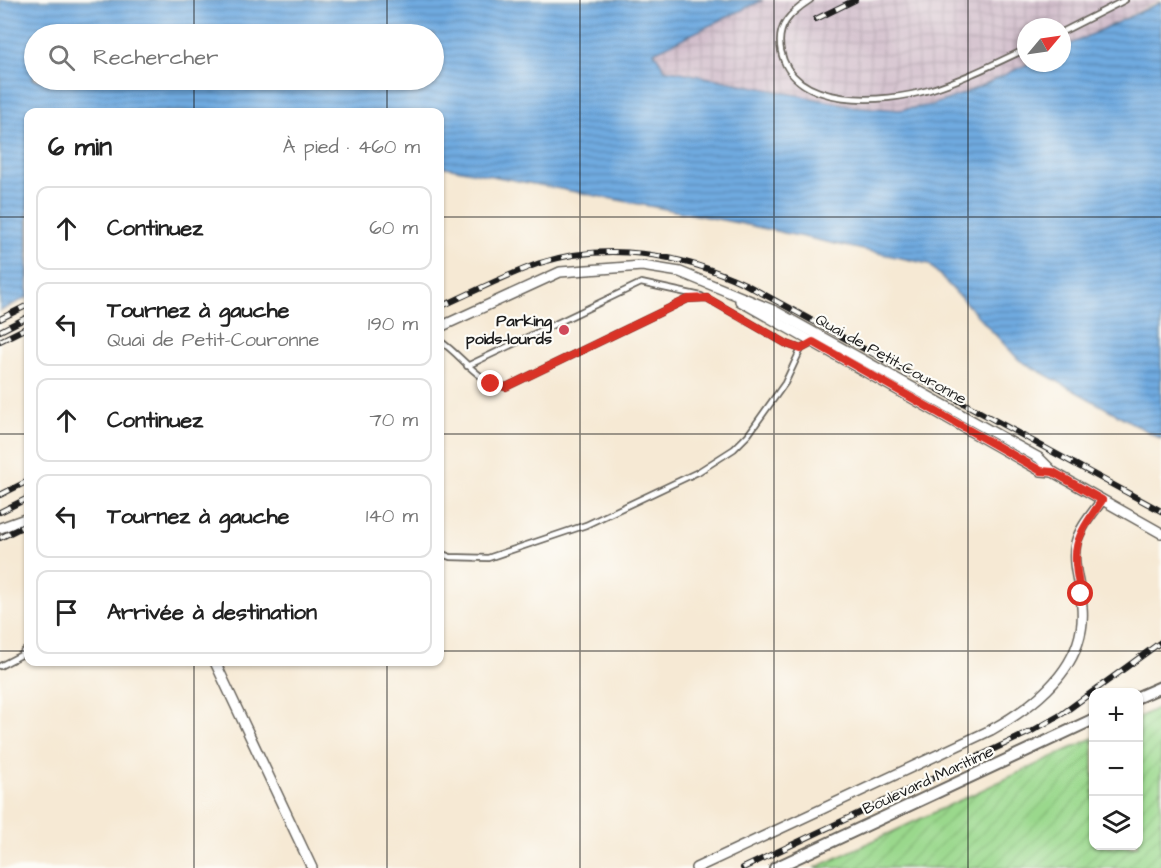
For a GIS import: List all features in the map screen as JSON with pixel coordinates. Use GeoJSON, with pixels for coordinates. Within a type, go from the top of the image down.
{"type":"FeatureCollection","features":[{"type":"Feature","properties":{"kind":"street","name":"Quai de Petit-Couronne"},"geometry":{"type":"LineString","coordinates":[[444,325],[560,272],[642,266],[681,272],[775,311],[816,339],[1039,458],[1053,472],[1161,533]]}},
{"type":"Feature","properties":{"kind":"street"},"geometry":{"type":"LineString","coordinates":[[696,868],[991,730],[1022,713],[1042,697],[1058,678],[1073,653],[1080,633],[1083,615],[1074,555],[1083,528],[1102,500]]}},
{"type":"Feature","properties":{"kind":"street"},"geometry":{"type":"LineString","coordinates":[[0,528],[24,519]]}},
{"type":"Feature","properties":{"kind":"street"},"geometry":{"type":"LineString","coordinates":[[217,666],[312,868]]}},
{"type":"Feature","properties":{"kind":"street"},"geometry":{"type":"LineString","coordinates":[[1143,696],[1161,687]]}},
{"type":"Feature","properties":{"kind":"street","name":"Boulevard Maritime"},"geometry":{"type":"LineString","coordinates":[[775,868],[789,865],[1089,721]]}},
{"type":"Feature","properties":{"kind":"lane"},"geometry":{"type":"LineString","coordinates":[[810,0],[793,11],[783,24],[779,36],[783,60],[794,78],[801,84],[832,96],[882,98],[927,90],[956,81],[1017,53]]}},
{"type":"Feature","properties":{"kind":"lane"},"geometry":{"type":"LineString","coordinates":[[1071,27],[1125,0]]}},
{"type":"Feature","properties":{"kind":"lane"},"geometry":{"type":"LineString","coordinates":[[467,366],[641,283],[656,284],[707,298],[787,344],[801,349]]}},
{"type":"Feature","properties":{"kind":"lane"},"geometry":{"type":"LineString","coordinates":[[444,345],[491,384],[506,387],[688,299],[707,298]]}},
{"type":"Feature","properties":{"kind":"lane"},"geometry":{"type":"LineString","coordinates":[[444,554],[488,558],[586,525],[698,472],[734,449],[748,435],[784,383],[801,349],[816,339]]}},
{"type":"Feature","properties":{"kind":"lane"},"geometry":{"type":"LineString","coordinates":[[0,666],[24,654]]}},
{"type":"Feature","properties":{"kind":"shaded area"},"geometry":{"type":"Polygon","coordinates":[[[763,0],[1161,0],[1071,44],[1071,18],[1017,18],[1017,69],[963,94],[932,105],[899,110],[852,106],[665,69],[654,52],[763,0]]]}},
{"type":"Feature","properties":{"kind":"green space"},"geometry":{"type":"Polygon","coordinates":[[[1161,706],[1161,868],[815,868],[1089,740],[1089,850],[1143,850],[1143,715],[1161,706]]]}},
{"type":"Feature","properties":{"kind":"water"},"geometry":{"type":"Polygon","coordinates":[[[0,0],[763,0],[654,52],[665,69],[852,106],[899,110],[932,105],[963,94],[1017,69],[1017,72],[1071,72],[1071,44],[1161,2],[1161,439],[1019,360],[929,264],[738,223],[444,167],[444,108],[24,108],[24,299],[0,311],[0,0]]]}},
{"type":"Feature","properties":{"kind":"railway"},"geometry":{"type":"LineString","coordinates":[[816,19],[855,0]]}},
{"type":"Feature","properties":{"kind":"railway"},"geometry":{"type":"LineString","coordinates":[[444,305],[502,278],[540,263],[566,256],[618,252],[670,258],[696,265],[745,284],[1161,511]]}},
{"type":"Feature","properties":{"kind":"railway"},"geometry":{"type":"LineString","coordinates":[[0,319],[24,307]]}},
{"type":"Feature","properties":{"kind":"railway"},"geometry":{"type":"LineString","coordinates":[[0,331],[24,319]]}},
{"type":"Feature","properties":{"kind":"railway"},"geometry":{"type":"LineString","coordinates":[[0,341],[24,329]]}},
{"type":"Feature","properties":{"kind":"railway"},"geometry":{"type":"LineString","coordinates":[[0,495],[24,483]]}},
{"type":"Feature","properties":{"kind":"railway"},"geometry":{"type":"LineString","coordinates":[[0,512],[24,500]]}},
{"type":"Feature","properties":{"kind":"railway"},"geometry":{"type":"LineString","coordinates":[[0,538],[24,526]]}},
{"type":"Feature","properties":{"kind":"railway"},"geometry":{"type":"LineString","coordinates":[[743,868],[1032,731],[1062,714],[1161,642]]}},
{"type":"Feature","properties":{"kind":"place","name":"Parking poids-lourds"},"geometry":{"type":"Point","coordinates":[564,330]}},
{"type":"Feature","properties":{"kind":"route"},"geometry":{"type":"LineString","coordinates":[[491,384],[506,387],[688,299],[707,298],[787,344],[801,349],[813,342],[1041,471],[1053,472],[1102,500],[1077,540],[1074,555],[1081,594]]}}]}
